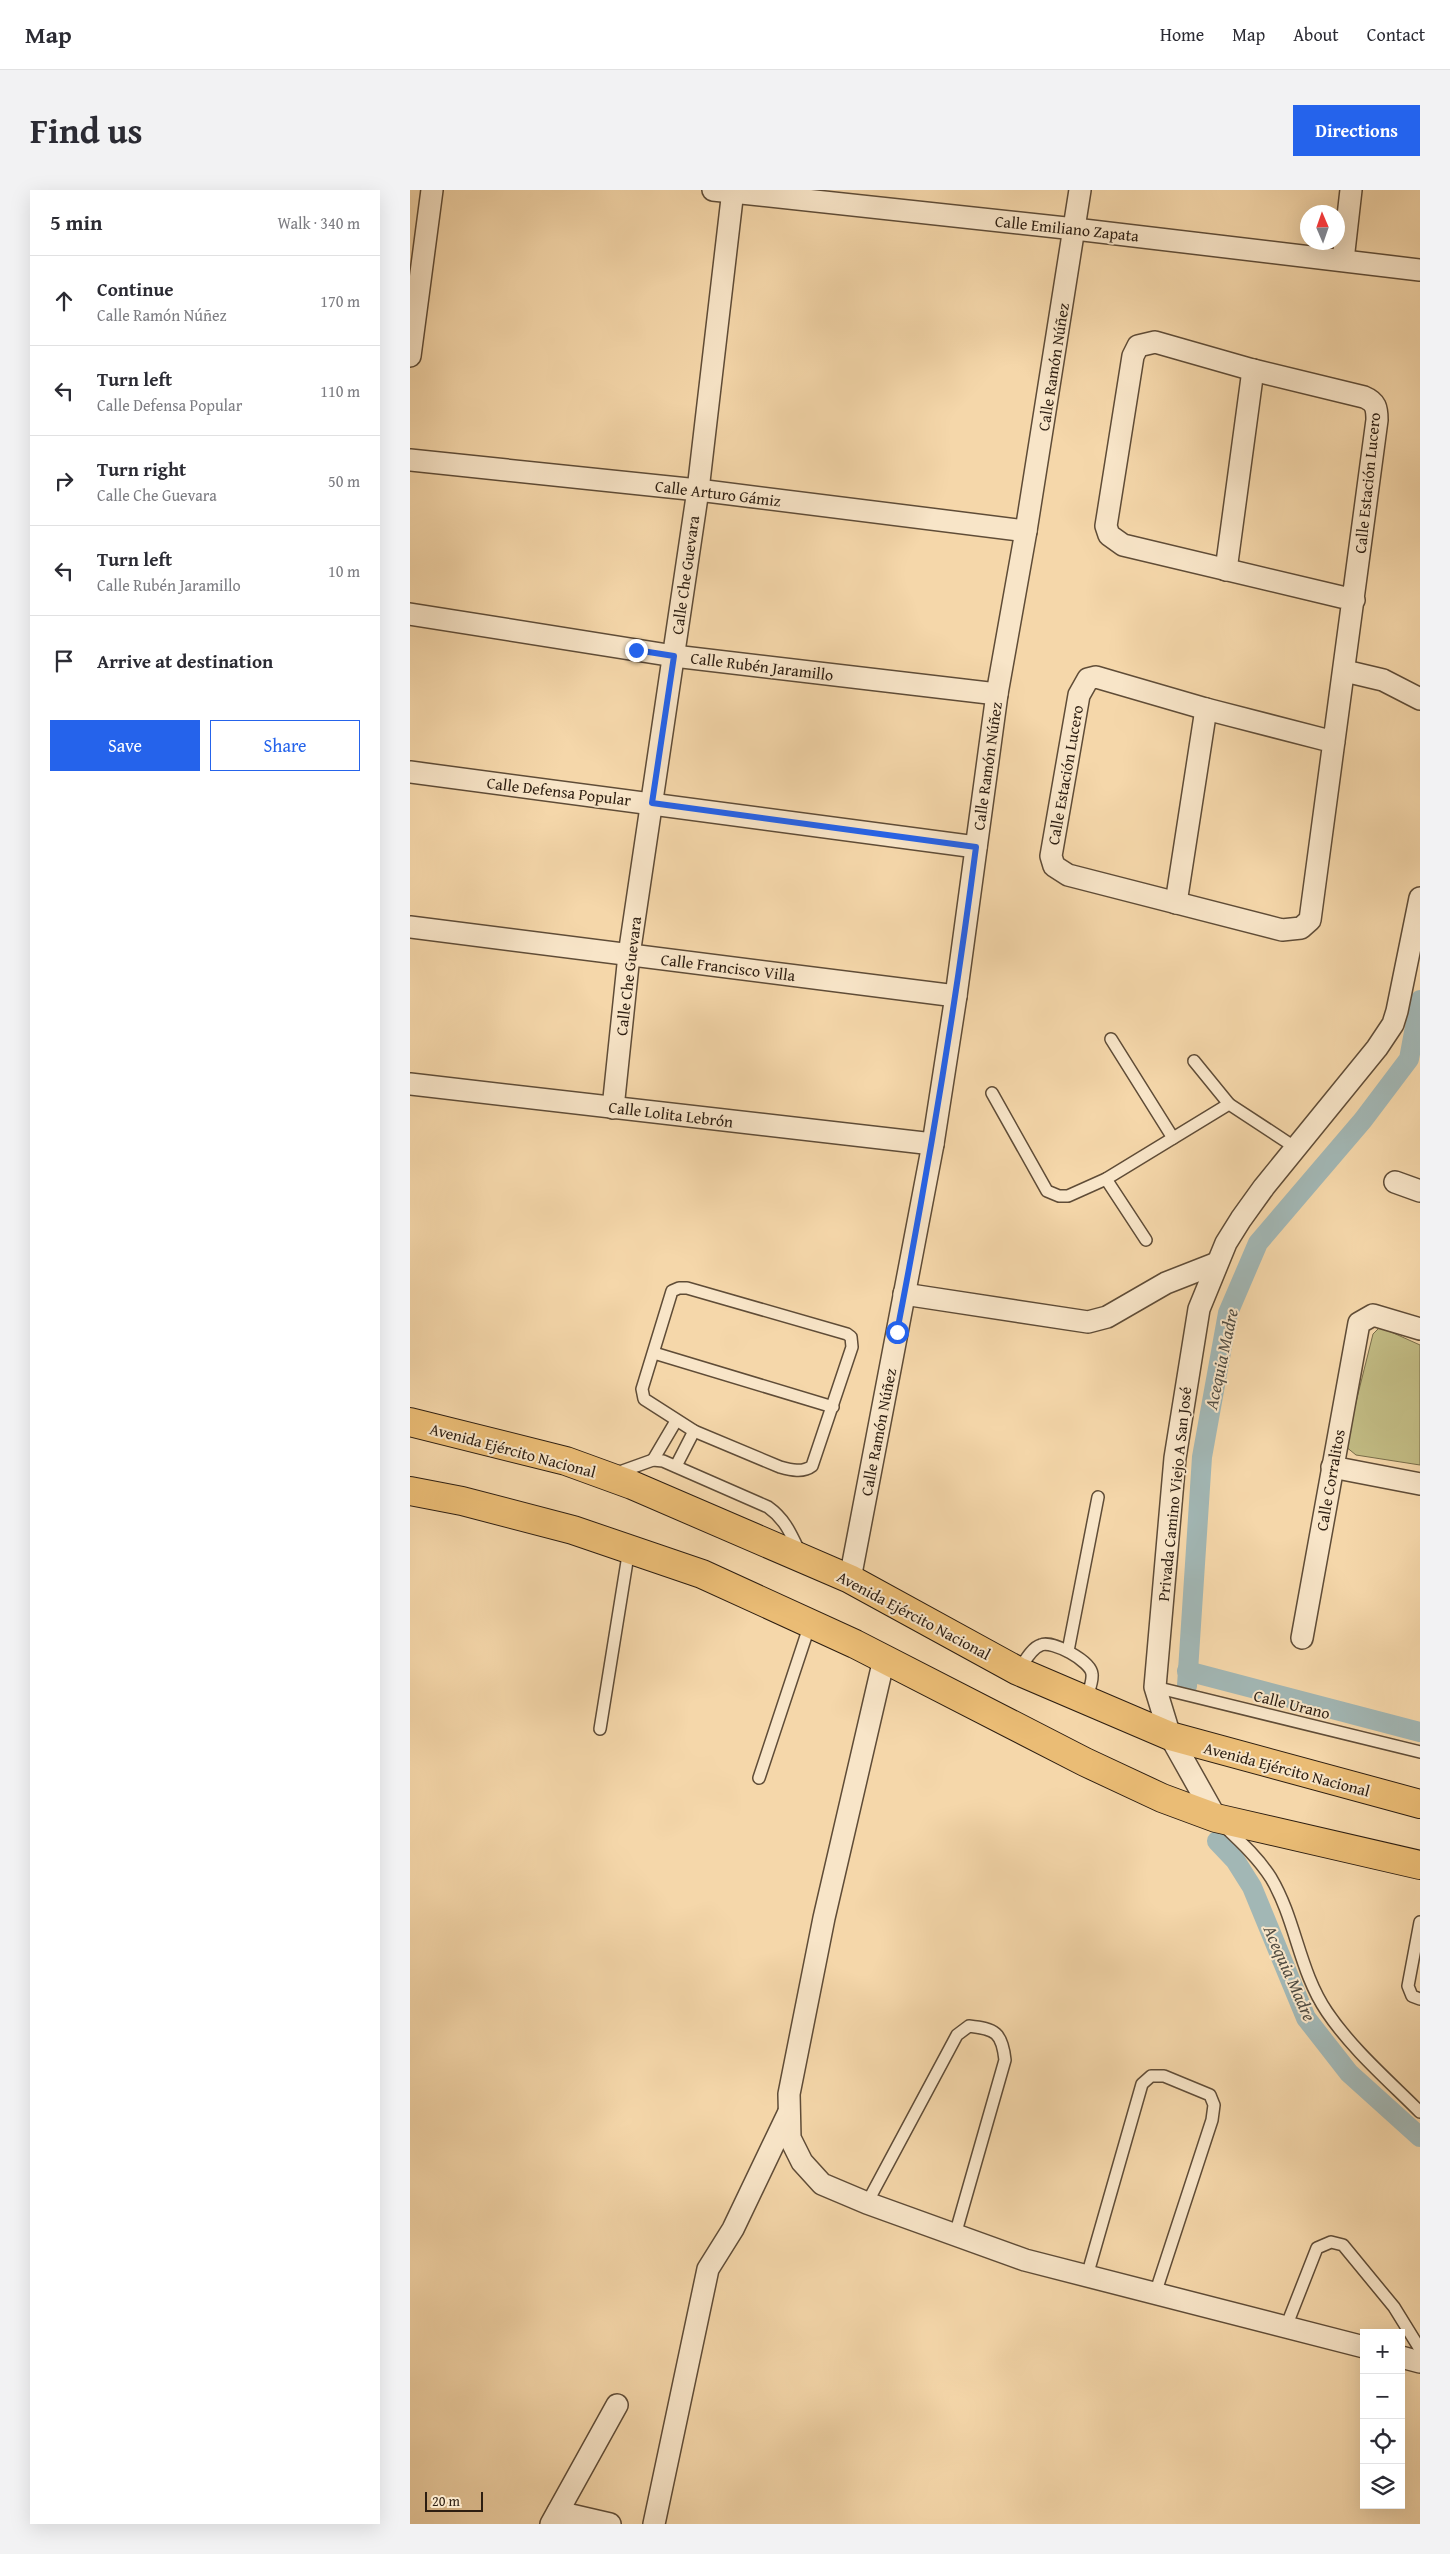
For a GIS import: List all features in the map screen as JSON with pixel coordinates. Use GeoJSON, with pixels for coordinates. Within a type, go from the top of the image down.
{"type":"FeatureCollection","features":[{"type":"Feature","properties":{"kind":"main road","name":"Avenida Ejército Nacional"},"geometry":{"type":"LineString","coordinates":[[410,1422],[566,1461],[607,1476],[850,1579],[1018,1671],[1170,1736],[1420,1804]]}},
{"type":"Feature","properties":{"kind":"main road"},"geometry":{"type":"LineString","coordinates":[[410,1491],[462,1501],[555,1525],[702,1574],[884,1659],[1085,1762],[1162,1798],[1216,1818],[1420,1865]]}},
{"type":"Feature","properties":{"kind":"street"},"geometry":{"type":"LineString","coordinates":[[410,356],[432,190]]}},
{"type":"Feature","properties":{"kind":"street","name":"Calle Ramón Núñez"},"geometry":{"type":"LineString","coordinates":[[850,1579],[933,1144],[956,996],[997,694],[1026,531],[1080,190]]}},
{"type":"Feature","properties":{"kind":"street"},"geometry":{"type":"LineString","coordinates":[[1343,260],[1351,190]]}},
{"type":"Feature","properties":{"kind":"street","name":"Calle Emiliano Zapata"},"geometry":{"type":"LineString","coordinates":[[726,191],[1075,229],[1420,270]]}},
{"type":"Feature","properties":{"kind":"street","name":"Calle Che Guevara"},"geometry":{"type":"LineString","coordinates":[[613,1108],[629,955],[698,490],[726,191]]}},
{"type":"Feature","properties":{"kind":"street","name":"Calle Estación Lucero"},"geometry":{"type":"LineString","coordinates":[[1334,742],[1206,709],[1096,677],[1088,679],[1079,694],[1051,856],[1054,866],[1068,875],[1282,930],[1292,931],[1302,928],[1310,920],[1345,670],[1354,600],[1377,408],[1371,400],[1364,397],[1253,370],[1155,342],[1138,346],[1133,356],[1106,526],[1109,534],[1123,545],[1354,600]]}},
{"type":"Feature","properties":{"kind":"street"},"geometry":{"type":"LineString","coordinates":[[1226,570],[1253,370]]}},
{"type":"Feature","properties":{"kind":"street","name":"Calle Arturo Gámiz"},"geometry":{"type":"LineString","coordinates":[[410,460],[698,490],[1026,531]]}},
{"type":"Feature","properties":{"kind":"street","name":"Calle Rubén Jaramillo"},"geometry":{"type":"LineString","coordinates":[[410,614],[674,656],[997,694]]}},
{"type":"Feature","properties":{"kind":"street"},"geometry":{"type":"LineString","coordinates":[[1345,670],[1383,680],[1420,699]]}},
{"type":"Feature","properties":{"kind":"street"},"geometry":{"type":"LineString","coordinates":[[1176,903],[1206,709]]}},
{"type":"Feature","properties":{"kind":"street","name":"Calle Defensa Popular"},"geometry":{"type":"LineString","coordinates":[[410,772],[976,847]]}},
{"type":"Feature","properties":{"kind":"street","name":"Privada Camino Viejo A San José"},"geometry":{"type":"LineString","coordinates":[[1216,1818],[1170,1736],[1155,1687],[1175,1458],[1199,1309],[1217,1263],[1241,1219],[1393,1024],[1420,898]]}},
{"type":"Feature","properties":{"kind":"street","name":"Calle Francisco Villa"},"geometry":{"type":"LineString","coordinates":[[410,927],[956,996]]}},
{"type":"Feature","properties":{"kind":"street","name":"Calle Lolita Lebrón"},"geometry":{"type":"LineString","coordinates":[[410,1084],[933,1144]]}},
{"type":"Feature","properties":{"kind":"street"},"geometry":{"type":"LineString","coordinates":[[1395,1182],[1420,1191]]}},
{"type":"Feature","properties":{"kind":"street"},"geometry":{"type":"LineString","coordinates":[[904,1294],[1088,1322],[1107,1317],[1166,1283],[1217,1263]]}},
{"type":"Feature","properties":{"kind":"street","name":"Calle Corralitos"},"geometry":{"type":"LineString","coordinates":[[1302,1638],[1359,1323],[1373,1315],[1420,1329]]}},
{"type":"Feature","properties":{"kind":"street"},"geometry":{"type":"LineString","coordinates":[[1332,1467],[1420,1484]]}},
{"type":"Feature","properties":{"kind":"street"},"geometry":{"type":"LineString","coordinates":[[884,1659],[824,1918],[789,2094],[790,2138],[802,2162],[822,2184],[867,2203],[1025,2260],[1360,2346]]}},
{"type":"Feature","properties":{"kind":"street"},"geometry":{"type":"LineString","coordinates":[[654,2524],[708,2269],[733,2229],[790,2111]]}},
{"type":"Feature","properties":{"kind":"street"},"geometry":{"type":"LineString","coordinates":[[1405,2358],[1420,2362]]}},
{"type":"Feature","properties":{"kind":"street"},"geometry":{"type":"LineString","coordinates":[[610,2524],[564,2519],[618,2405]]}},
{"type":"Feature","properties":{"kind":"lane"},"geometry":{"type":"LineString","coordinates":[[1111,1039],[1173,1138]]}},
{"type":"Feature","properties":{"kind":"lane"},"geometry":{"type":"LineString","coordinates":[[1194,1061],[1229,1104],[1296,1148]]}},
{"type":"Feature","properties":{"kind":"lane"},"geometry":{"type":"LineString","coordinates":[[992,1093],[1047,1190],[1059,1196],[1068,1196],[1106,1179],[1229,1104]]}},
{"type":"Feature","properties":{"kind":"lane"},"geometry":{"type":"LineString","coordinates":[[1106,1179],[1146,1240]]}},
{"type":"Feature","properties":{"kind":"lane"},"geometry":{"type":"LineString","coordinates":[[679,1288],[687,1288],[847,1334],[851,1337],[852,1347],[833,1407],[809,1469],[793,1470],[780,1467],[694,1431],[649,1404],[642,1394],[672,1291],[679,1288]]}},
{"type":"Feature","properties":{"kind":"lane"},"geometry":{"type":"LineString","coordinates":[[654,1353],[833,1407]]}},
{"type":"Feature","properties":{"kind":"lane"},"geometry":{"type":"LineString","coordinates":[[653,1460],[676,1421]]}},
{"type":"Feature","properties":{"kind":"lane"},"geometry":{"type":"LineString","coordinates":[[676,1466],[694,1431]]}},
{"type":"Feature","properties":{"kind":"lane"},"geometry":{"type":"LineString","coordinates":[[607,1476],[653,1460],[663,1460],[777,1514],[785,1521],[803,1559]]}},
{"type":"Feature","properties":{"kind":"lane"},"geometry":{"type":"LineString","coordinates":[[1068,1652],[1098,1498]]}},
{"type":"Feature","properties":{"kind":"lane"},"geometry":{"type":"LineString","coordinates":[[600,1729],[629,1549]]}},
{"type":"Feature","properties":{"kind":"lane"},"geometry":{"type":"LineString","coordinates":[[759,1778],[810,1624]]}},
{"type":"Feature","properties":{"kind":"lane"},"geometry":{"type":"LineString","coordinates":[[1018,1671],[1035,1648],[1041,1645],[1047,1644],[1068,1652],[1091,1668],[1093,1675],[1086,1700]]}},
{"type":"Feature","properties":{"kind":"lane","name":"Calle Urano"},"geometry":{"type":"LineString","coordinates":[[1155,1687],[1420,1752]]}},
{"type":"Feature","properties":{"kind":"lane"},"geometry":{"type":"LineString","coordinates":[[1216,1818],[1252,1852],[1271,1879],[1311,1982],[1326,2011],[1354,2046],[1420,2112]]}},
{"type":"Feature","properties":{"kind":"lane"},"geometry":{"type":"LineString","coordinates":[[1420,1922],[1408,1986],[1412,1996],[1420,1999]]}},
{"type":"Feature","properties":{"kind":"lane"},"geometry":{"type":"LineString","coordinates":[[867,2203],[958,2035],[969,2026],[990,2028],[1003,2041],[1005,2060],[955,2235]]}},
{"type":"Feature","properties":{"kind":"lane"},"geometry":{"type":"LineString","coordinates":[[1087,2276],[1142,2084],[1151,2076],[1164,2076],[1210,2095],[1214,2105],[1212,2120],[1155,2294]]}},
{"type":"Feature","properties":{"kind":"lane"},"geometry":{"type":"LineString","coordinates":[[1286,2327],[1317,2248],[1331,2242],[1343,2246],[1350,2253],[1394,2307],[1420,2349]]}},
{"type":"Feature","properties":{"kind":"shaded area"},"geometry":{"type":"Polygon","coordinates":[[[1380,1327],[1420,1345],[1420,1465],[1356,1455],[1345,1446],[1373,1334],[1380,1327]]]}},
{"type":"Feature","properties":{"kind":"waterway","name":"Acequia Madre"},"geometry":{"type":"LineString","coordinates":[[1187,1686],[1202,1457],[1228,1313],[1258,1243],[1363,1120],[1409,1059],[1420,1000]]}},
{"type":"Feature","properties":{"kind":"waterway"},"geometry":{"type":"LineString","coordinates":[[1187,1671],[1420,1732]]}},
{"type":"Feature","properties":{"kind":"waterway","name":"Acequia Madre"},"geometry":{"type":"LineString","coordinates":[[1217,1841],[1235,1860],[1252,1887],[1306,2018],[1349,2073],[1420,2137]]}},
{"type":"Feature","properties":{"kind":"route"},"geometry":{"type":"LineString","coordinates":[[636,650],[674,656],[652,803],[976,847],[956,996],[933,1144],[897,1332]]}}]}
